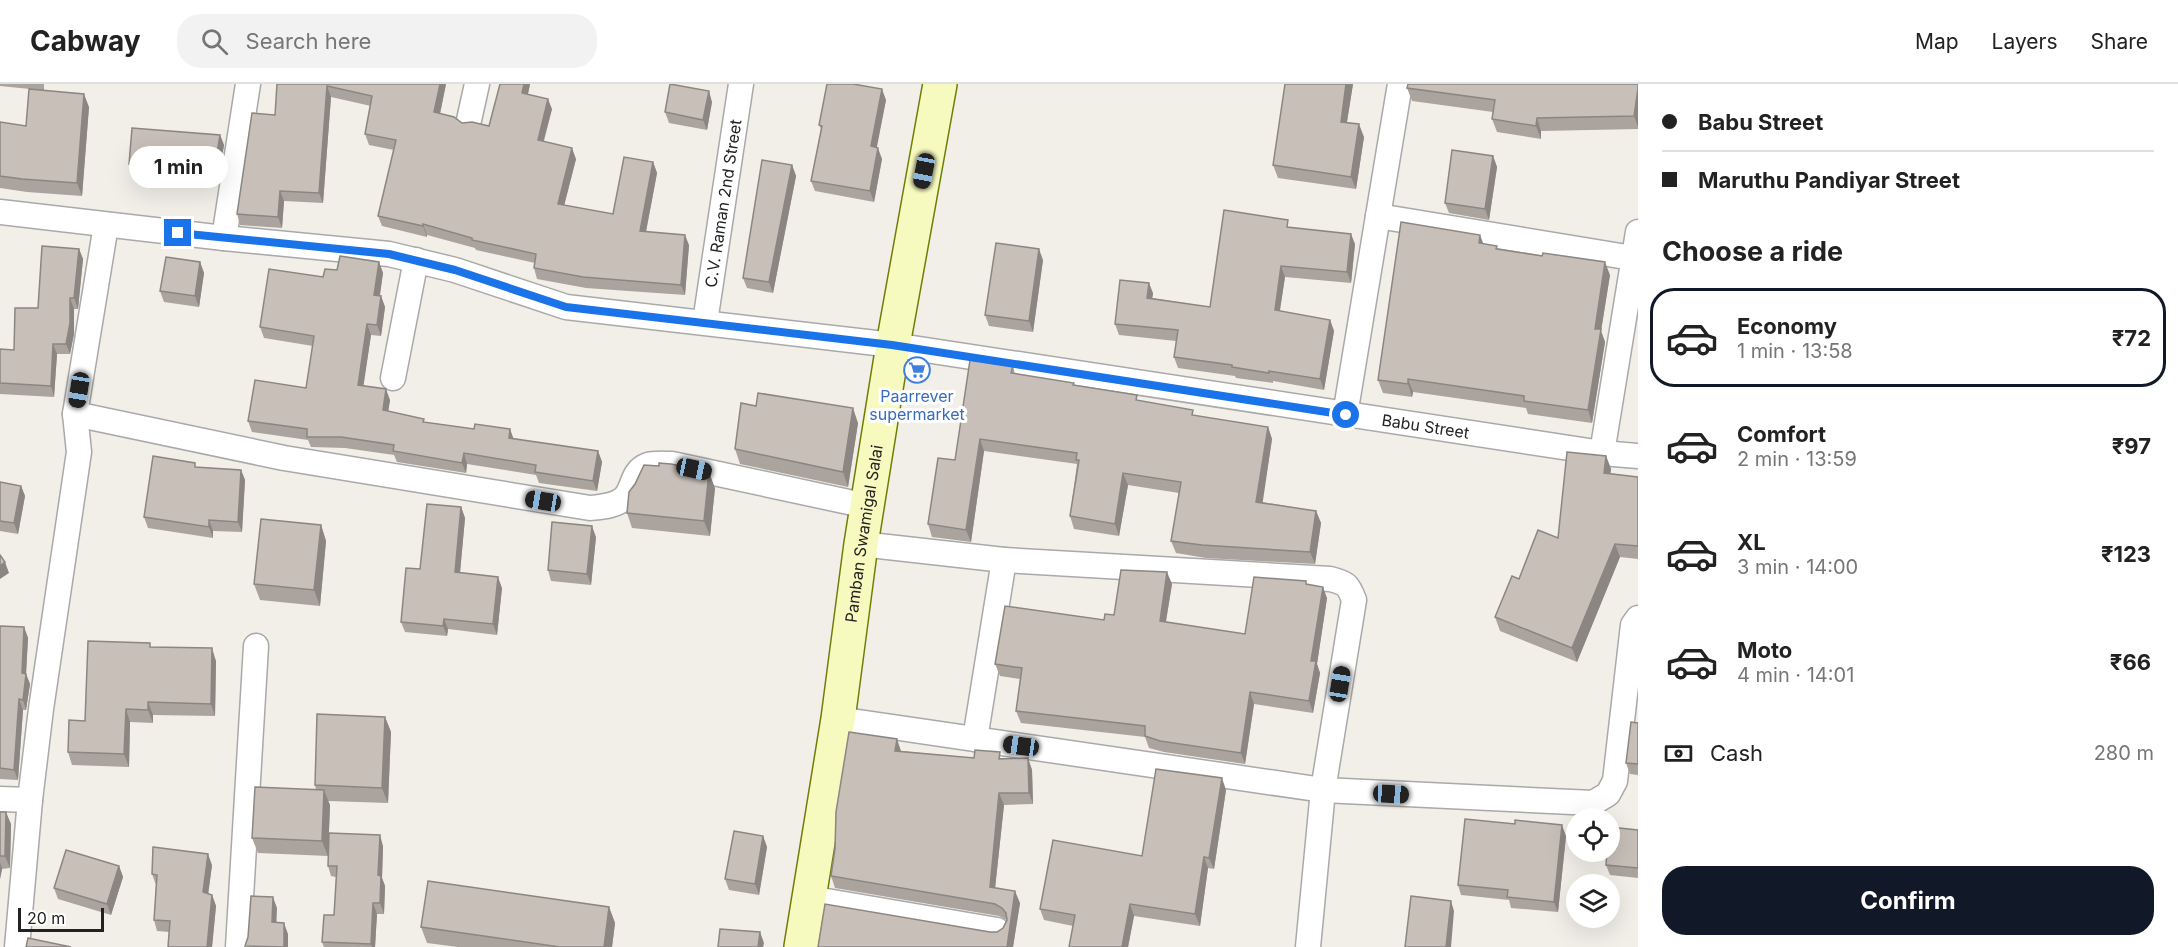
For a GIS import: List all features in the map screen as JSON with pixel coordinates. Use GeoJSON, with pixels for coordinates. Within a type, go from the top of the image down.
{"type":"FeatureCollection","features":[{"type":"Feature","properties":{"kind":"street"},"geometry":{"type":"LineString","coordinates":[[224,238],[248,84]]}},
{"type":"Feature","properties":{"kind":"street"},"geometry":{"type":"LineString","coordinates":[[469,120],[477,84]]}},
{"type":"Feature","properties":{"kind":"street","name":"C.V. Raman 2nd Street"},"geometry":{"type":"LineString","coordinates":[[705,322],[741,84]]}},
{"type":"Feature","properties":{"kind":"street","name":"Pamban Swamigal Salai"},"geometry":{"type":"LineString","coordinates":[[801,947],[838,719],[861,544],[892,345],[940,84]]}},
{"type":"Feature","properties":{"kind":"street"},"geometry":{"type":"LineString","coordinates":[[1346,415],[1400,84]]}},
{"type":"Feature","properties":{"kind":"street","name":"Babu Street"},"geometry":{"type":"LineString","coordinates":[[0,212],[224,238],[389,254],[455,270],[566,307],[892,345],[1346,415],[1602,453],[1638,456]]}},
{"type":"Feature","properties":{"kind":"street"},"geometry":{"type":"LineString","coordinates":[[1378,216],[1636,259]]}},
{"type":"Feature","properties":{"kind":"street"},"geometry":{"type":"LineString","coordinates":[[17,947],[30,800],[79,452],[75,414],[106,225]]}},
{"type":"Feature","properties":{"kind":"street"},"geometry":{"type":"LineString","coordinates":[[1602,453],[1636,259],[1638,232]]}},
{"type":"Feature","properties":{"kind":"street"},"geometry":{"type":"LineString","coordinates":[[393,378],[416,260]]}},
{"type":"Feature","properties":{"kind":"street"},"geometry":{"type":"LineString","coordinates":[[75,414],[284,458],[590,508],[616,503],[627,495],[632,480],[648,465],[672,464],[867,506]]}},
{"type":"Feature","properties":{"kind":"street"},"geometry":{"type":"LineString","coordinates":[[861,544],[1004,560],[1330,579],[1344,583],[1350,589],[1354,600],[1323,790],[1308,947]]}},
{"type":"Feature","properties":{"kind":"street"},"geometry":{"type":"LineString","coordinates":[[975,739],[1004,560]]}},
{"type":"Feature","properties":{"kind":"street"},"geometry":{"type":"LineString","coordinates":[[838,719],[1323,790],[1593,802],[1608,795],[1615,781],[1633,625],[1638,618]]}},
{"type":"Feature","properties":{"kind":"street"},"geometry":{"type":"LineString","coordinates":[[238,947],[256,646]]}},
{"type":"Feature","properties":{"kind":"street"},"geometry":{"type":"LineString","coordinates":[[0,799],[30,800]]}},
{"type":"Feature","properties":{"kind":"street"},"geometry":{"type":"LineString","coordinates":[[809,898],[997,930]]}},
{"type":"Feature","properties":{"kind":"building"},"geometry":{"type":"Polygon","coordinates":[[[277,84],[440,84],[434,112],[454,117],[462,123],[472,122],[489,126],[500,84],[524,84],[522,93],[548,99],[538,140],[572,148],[558,204],[613,214],[624,157],[653,162],[640,231],[685,235],[681,285],[583,277],[534,268],[536,254],[472,240],[472,238],[423,224],[423,226],[378,216],[396,140],[365,134],[372,96],[327,86],[319,193],[280,191],[278,217],[237,214],[252,113],[275,115],[277,84]]]}},
{"type":"Feature","properties":{"kind":"building"},"geometry":{"type":"Polygon","coordinates":[[[670,84],[709,91],[703,120],[665,112],[670,84]]]}},
{"type":"Feature","properties":{"kind":"building"},"geometry":{"type":"Polygon","coordinates":[[[827,84],[853,84],[882,89],[871,146],[878,148],[870,191],[811,181],[822,126],[819,125],[827,84]]]}},
{"type":"Feature","properties":{"kind":"building"},"geometry":{"type":"Polygon","coordinates":[[[1285,84],[1346,84],[1341,122],[1359,124],[1351,177],[1273,165],[1285,84]]]}},
{"type":"Feature","properties":{"kind":"building"},"geometry":{"type":"Polygon","coordinates":[[[1408,84],[1638,84],[1638,88],[1634,116],[1537,118],[1536,126],[1492,119],[1495,100],[1407,88],[1408,84]]]}},
{"type":"Feature","properties":{"kind":"building"},"geometry":{"type":"Polygon","coordinates":[[[29,89],[84,94],[77,183],[0,176],[0,122],[26,126],[29,89]]]}},
{"type":"Feature","properties":{"kind":"building"},"geometry":{"type":"Polygon","coordinates":[[[132,128],[220,135],[214,171],[129,164],[132,128]]]}},
{"type":"Feature","properties":{"kind":"building"},"geometry":{"type":"Polygon","coordinates":[[[1452,150],[1493,156],[1485,209],[1445,203],[1452,150]]]}},
{"type":"Feature","properties":{"kind":"building"},"geometry":{"type":"Polygon","coordinates":[[[762,160],[792,165],[769,282],[743,278],[762,160]]]}},
{"type":"Feature","properties":{"kind":"building"},"geometry":{"type":"Polygon","coordinates":[[[1224,210],[1288,220],[1287,227],[1351,234],[1347,272],[1281,266],[1275,310],[1330,320],[1320,379],[1174,357],[1178,330],[1115,324],[1120,280],[1149,283],[1147,298],[1210,307],[1224,210]]]}},
{"type":"Feature","properties":{"kind":"building"},"geometry":{"type":"Polygon","coordinates":[[[1401,222],[1480,235],[1479,243],[1497,246],[1496,249],[1605,262],[1595,329],[1601,329],[1588,410],[1524,401],[1524,396],[1408,379],[1408,384],[1378,380],[1401,222]]]}},
{"type":"Feature","properties":{"kind":"building"},"geometry":{"type":"Polygon","coordinates":[[[996,243],[1039,249],[1029,321],[985,315],[996,243]]]}},
{"type":"Feature","properties":{"kind":"building"},"geometry":{"type":"Polygon","coordinates":[[[42,246],[79,249],[74,298],[70,298],[70,323],[66,344],[53,344],[51,386],[0,383],[0,349],[14,350],[15,308],[38,308],[42,246]]]}},
{"type":"Feature","properties":{"kind":"building"},"geometry":{"type":"Polygon","coordinates":[[[340,256],[379,262],[374,295],[381,296],[377,325],[367,324],[358,385],[386,389],[383,410],[424,419],[423,422],[474,429],[475,424],[510,429],[509,438],[598,451],[593,481],[535,472],[536,465],[464,453],[462,463],[393,451],[394,445],[341,437],[307,437],[307,429],[248,421],[255,380],[306,388],[314,336],[260,327],[269,269],[323,277],[325,269],[337,270],[340,256]]]}},
{"type":"Feature","properties":{"kind":"building"},"geometry":{"type":"Polygon","coordinates":[[[166,257],[200,262],[195,296],[160,291],[166,257]]]}},
{"type":"Feature","properties":{"kind":"building"},"geometry":{"type":"Polygon","coordinates":[[[970,360],[1013,366],[1011,373],[1137,395],[1136,400],[1193,410],[1192,415],[1268,427],[1256,502],[1316,511],[1310,552],[1171,541],[1181,482],[1123,473],[1115,524],[1070,516],[1079,460],[1076,460],[1077,453],[980,439],[966,530],[928,524],[938,458],[955,460],[970,360]]]}},
{"type":"Feature","properties":{"kind":"building"},"geometry":{"type":"Polygon","coordinates":[[[758,393],[853,408],[843,472],[735,449],[741,403],[756,406],[758,393]]]}},
{"type":"Feature","properties":{"kind":"building"},"geometry":{"type":"Polygon","coordinates":[[[1567,452],[1606,456],[1604,473],[1638,477],[1638,546],[1615,544],[1572,648],[1495,617],[1512,576],[1519,579],[1538,530],[1558,538],[1567,452]]]}},
{"type":"Feature","properties":{"kind":"building"},"geometry":{"type":"Polygon","coordinates":[[[153,456],[195,463],[195,467],[241,470],[238,522],[209,520],[209,527],[144,517],[153,456]]]}},
{"type":"Feature","properties":{"kind":"building"},"geometry":{"type":"Polygon","coordinates":[[[659,463],[709,472],[704,521],[627,513],[629,492],[644,465],[659,466],[659,463]]]}},
{"type":"Feature","properties":{"kind":"building"},"geometry":{"type":"Polygon","coordinates":[[[0,482],[21,486],[14,523],[0,521],[0,482]]]}},
{"type":"Feature","properties":{"kind":"building"},"geometry":{"type":"Polygon","coordinates":[[[427,504],[461,507],[455,572],[498,577],[493,624],[444,619],[443,626],[401,622],[406,568],[420,569],[427,504]]]}},
{"type":"Feature","properties":{"kind":"building"},"geometry":{"type":"Polygon","coordinates":[[[261,519],[321,525],[314,590],[254,584],[261,519]]]}},
{"type":"Feature","properties":{"kind":"building"},"geometry":{"type":"Polygon","coordinates":[[[552,522],[592,526],[587,574],[548,570],[552,522]]]}},
{"type":"Feature","properties":{"kind":"building"},"geometry":{"type":"Polygon","coordinates":[[[0,555],[5,562],[0,566],[0,555]]]}},
{"type":"Feature","properties":{"kind":"building"},"geometry":{"type":"Polygon","coordinates":[[[1121,570],[1167,572],[1160,621],[1245,634],[1254,577],[1306,581],[1306,584],[1323,587],[1311,661],[1316,661],[1309,701],[1250,692],[1241,753],[1160,741],[1145,736],[1145,726],[1016,711],[1022,668],[995,664],[1005,606],[1104,620],[1105,614],[1114,615],[1121,570]]]}},
{"type":"Feature","properties":{"kind":"building"},"geometry":{"type":"Polygon","coordinates":[[[0,626],[24,627],[22,673],[26,674],[23,700],[19,699],[14,770],[0,768],[0,626]]]}},
{"type":"Feature","properties":{"kind":"building"},"geometry":{"type":"Polygon","coordinates":[[[88,641],[150,643],[150,647],[212,648],[211,704],[148,702],[148,710],[126,709],[124,754],[68,752],[69,720],[85,721],[88,641]]]}},
{"type":"Feature","properties":{"kind":"building"},"geometry":{"type":"Polygon","coordinates":[[[317,714],[385,717],[382,788],[315,785],[317,714]]]}},
{"type":"Feature","properties":{"kind":"building"},"geometry":{"type":"Polygon","coordinates":[[[1631,722],[1638,723],[1638,764],[1626,763],[1631,722]]]}},
{"type":"Feature","properties":{"kind":"building"},"geometry":{"type":"Polygon","coordinates":[[[849,732],[897,739],[895,751],[974,758],[975,750],[1000,752],[999,759],[1028,758],[1029,793],[999,793],[990,887],[1015,891],[1007,947],[818,947],[825,904],[990,932],[997,932],[1003,928],[1007,920],[1006,913],[995,904],[831,876],[835,849],[836,812],[849,732]]]}},
{"type":"Feature","properties":{"kind":"building"},"geometry":{"type":"Polygon","coordinates":[[[1156,769],[1222,778],[1209,858],[1204,857],[1195,914],[1130,904],[1122,947],[1069,947],[1075,915],[1040,909],[1053,840],[1142,856],[1156,769]]]}},
{"type":"Feature","properties":{"kind":"building"},"geometry":{"type":"Polygon","coordinates":[[[255,787],[324,790],[322,841],[252,838],[255,787]]]}},
{"type":"Feature","properties":{"kind":"building"},"geometry":{"type":"Polygon","coordinates":[[[0,812],[6,812],[5,856],[0,856],[0,812]]]}},
{"type":"Feature","properties":{"kind":"building"},"geometry":{"type":"Polygon","coordinates":[[[1465,819],[1515,824],[1515,820],[1562,825],[1554,902],[1507,897],[1508,890],[1458,885],[1465,819]]]}},
{"type":"Feature","properties":{"kind":"building"},"geometry":{"type":"Polygon","coordinates":[[[1620,828],[1638,830],[1638,868],[1606,865],[1606,862],[1620,862],[1620,828]]]}},
{"type":"Feature","properties":{"kind":"building"},"geometry":{"type":"Polygon","coordinates":[[[734,831],[763,836],[755,884],[725,879],[734,831]]]}},
{"type":"Feature","properties":{"kind":"building"},"geometry":{"type":"Polygon","coordinates":[[[329,833],[380,835],[378,875],[381,876],[380,903],[373,903],[371,944],[322,942],[324,915],[334,915],[337,866],[328,866],[329,833]]]}},
{"type":"Feature","properties":{"kind":"building"},"geometry":{"type":"Polygon","coordinates":[[[153,847],[208,854],[203,892],[212,895],[207,947],[168,947],[170,921],[154,920],[157,875],[152,874],[153,847]]]}},
{"type":"Feature","properties":{"kind":"building"},"geometry":{"type":"Polygon","coordinates":[[[66,850],[119,866],[107,904],[54,888],[66,850]]]}},
{"type":"Feature","properties":{"kind":"building"},"geometry":{"type":"Polygon","coordinates":[[[428,881],[609,907],[604,947],[560,947],[421,927],[428,881]]]}},
{"type":"Feature","properties":{"kind":"building"},"geometry":{"type":"Polygon","coordinates":[[[251,896],[273,897],[272,922],[284,923],[284,947],[245,946],[248,937],[251,896]]]}},
{"type":"Feature","properties":{"kind":"building"},"geometry":{"type":"Polygon","coordinates":[[[1411,896],[1451,901],[1446,947],[1405,947],[1411,896]]]}},
{"type":"Feature","properties":{"kind":"building"},"geometry":{"type":"Polygon","coordinates":[[[720,929],[760,932],[758,947],[718,947],[720,929]]]}},
{"type":"Feature","properties":{"kind":"building"},"geometry":{"type":"Polygon","coordinates":[[[28,938],[71,947],[26,947],[28,938]]]}},
{"type":"Feature","properties":{"kind":"place","name":"Paarrever supermarket"},"geometry":{"type":"Point","coordinates":[917,370]}},
{"type":"Feature","properties":{"kind":"route"},"geometry":{"type":"LineString","coordinates":[[178,233],[389,254],[455,270],[566,307],[892,345],[1346,415]]}}]}
